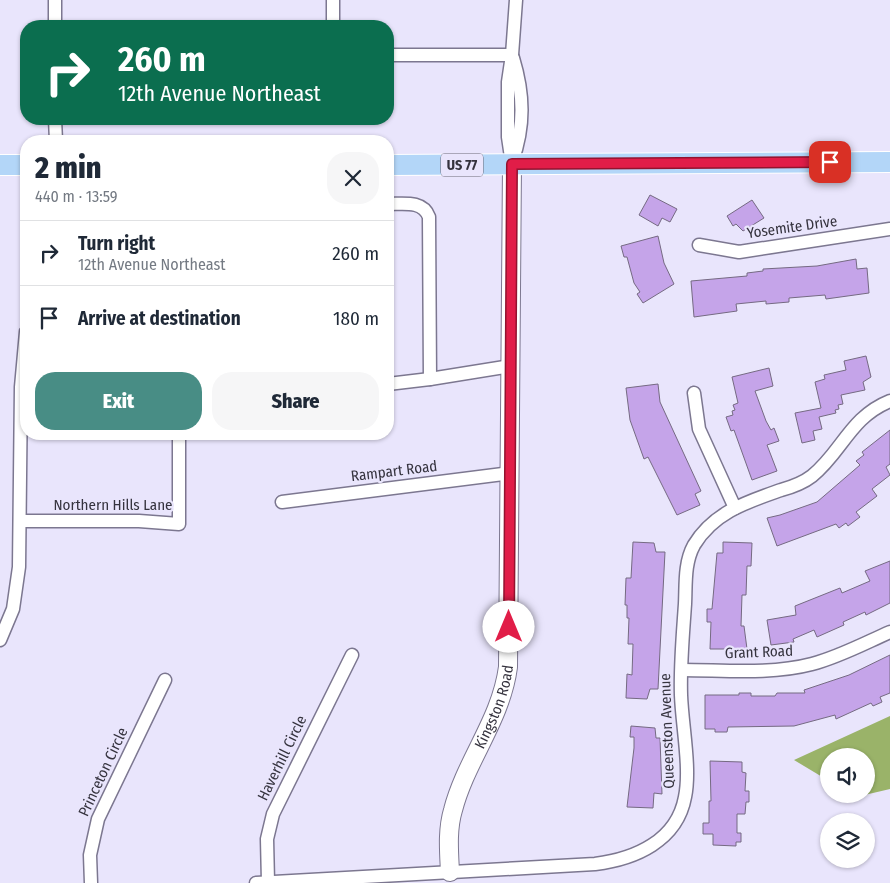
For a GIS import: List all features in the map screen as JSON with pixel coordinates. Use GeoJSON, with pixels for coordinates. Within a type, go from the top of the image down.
{"type":"FeatureCollection","features":[{"type":"Feature","properties":{"kind":"main road","name":"US 77"},"geometry":{"type":"LineString","coordinates":[[394,165],[890,162]]}},
{"type":"Feature","properties":{"kind":"main road"},"geometry":{"type":"LineString","coordinates":[[0,165],[20,165]]}},
{"type":"Feature","properties":{"kind":"street"},"geometry":{"type":"LineString","coordinates":[[55,0],[55,20]]}},
{"type":"Feature","properties":{"kind":"street"},"geometry":{"type":"LineString","coordinates":[[333,0],[333,20]]}},
{"type":"Feature","properties":{"kind":"street"},"geometry":{"type":"LineString","coordinates":[[512,164],[521,137],[521,82],[512,55],[516,0]]}},
{"type":"Feature","properties":{"kind":"street"},"geometry":{"type":"LineString","coordinates":[[394,54],[512,55]]}},
{"type":"Feature","properties":{"kind":"street","name":"Kingston Road"},"geometry":{"type":"LineString","coordinates":[[451,878],[450,832],[454,806],[464,780],[498,709],[506,686],[509,644],[512,164]]}},
{"type":"Feature","properties":{"kind":"street"},"geometry":{"type":"LineString","coordinates":[[394,204],[419,205],[428,212],[430,379]]}},
{"type":"Feature","properties":{"kind":"street","name":"Yosemite Drive"},"geometry":{"type":"LineString","coordinates":[[699,245],[739,252],[890,229]]}},
{"type":"Feature","properties":{"kind":"street"},"geometry":{"type":"LineString","coordinates":[[394,383],[511,366]]}},
{"type":"Feature","properties":{"kind":"street"},"geometry":{"type":"LineString","coordinates":[[694,393],[699,429],[735,508]]}},
{"type":"Feature","properties":{"kind":"street","name":"Queenston Avenue"},"geometry":{"type":"LineString","coordinates":[[262,883],[451,878],[610,862],[638,855],[665,835],[680,812],[686,790],[682,670],[688,561],[701,535],[724,513],[810,477],[860,420],[890,401]]}},
{"type":"Feature","properties":{"kind":"street"},"geometry":{"type":"LineString","coordinates":[[0,640],[13,609],[19,568],[21,440]]}},
{"type":"Feature","properties":{"kind":"street","name":"Northern Hills Lane"},"geometry":{"type":"LineString","coordinates":[[20,521],[139,521],[179,524],[179,440]]}},
{"type":"Feature","properties":{"kind":"street","name":"Rampart Road"},"geometry":{"type":"LineString","coordinates":[[282,502],[510,473]]}},
{"type":"Feature","properties":{"kind":"street","name":"Grant Road"},"geometry":{"type":"LineString","coordinates":[[682,670],[777,670],[796,668],[828,659],[890,632]]}},
{"type":"Feature","properties":{"kind":"street","name":"Haverhill Circle"},"geometry":{"type":"LineString","coordinates":[[262,883],[273,814],[352,655]]}},
{"type":"Feature","properties":{"kind":"street","name":"Princeton Circle"},"geometry":{"type":"LineString","coordinates":[[91,883],[90,855],[98,819],[164,680]]}},
{"type":"Feature","properties":{"kind":"green space"},"geometry":{"type":"Polygon","coordinates":[[[890,716],[890,789],[875,793],[875,748],[820,748],[890,716]]]}},
{"type":"Feature","properties":{"kind":"green space"},"geometry":{"type":"Polygon","coordinates":[[[820,748],[820,776],[794,760],[820,748]]]}},
{"type":"Feature","properties":{"kind":"building"},"geometry":{"type":"Polygon","coordinates":[[[650,195],[677,209],[670,222],[662,218],[658,226],[639,215],[650,195]]]}},
{"type":"Feature","properties":{"kind":"building"},"geometry":{"type":"Polygon","coordinates":[[[752,200],[764,218],[743,231],[736,224],[733,226],[727,216],[752,200]]]}},
{"type":"Feature","properties":{"kind":"building"},"geometry":{"type":"Polygon","coordinates":[[[658,236],[664,263],[674,284],[643,303],[637,294],[640,292],[634,283],[627,257],[624,257],[621,246],[658,236]]]}},
{"type":"Feature","properties":{"kind":"building"},"geometry":{"type":"Polygon","coordinates":[[[856,259],[857,269],[867,268],[869,293],[826,299],[825,295],[789,298],[789,302],[766,304],[766,301],[736,304],[737,311],[694,317],[691,281],[747,276],[747,273],[763,271],[763,269],[817,266],[856,259]]]}},
{"type":"Feature","properties":{"kind":"building"},"geometry":{"type":"Polygon","coordinates":[[[866,356],[871,377],[863,382],[865,390],[841,395],[843,404],[838,405],[839,409],[835,410],[836,413],[819,417],[822,429],[813,431],[815,440],[802,443],[795,413],[821,408],[815,382],[825,379],[824,375],[846,370],[844,361],[866,356]]]}},
{"type":"Feature","properties":{"kind":"building"},"geometry":{"type":"Polygon","coordinates":[[[769,368],[773,386],[755,391],[766,421],[771,430],[774,428],[779,441],[767,445],[777,471],[752,480],[734,430],[731,431],[726,417],[733,415],[732,411],[735,410],[733,405],[738,403],[732,377],[769,368]]]}},
{"type":"Feature","properties":{"kind":"building"},"geometry":{"type":"Polygon","coordinates":[[[658,384],[660,402],[701,491],[695,494],[700,505],[677,515],[648,457],[644,459],[630,420],[626,388],[658,384]]]}},
{"type":"Feature","properties":{"kind":"building"},"geometry":{"type":"Polygon","coordinates":[[[890,430],[890,464],[886,467],[890,475],[872,489],[877,496],[856,512],[860,517],[848,526],[846,523],[839,528],[836,524],[777,546],[767,518],[817,502],[860,465],[856,461],[864,455],[862,452],[890,430]]]}},
{"type":"Feature","properties":{"kind":"building"},"geometry":{"type":"Polygon","coordinates":[[[633,542],[654,543],[656,552],[665,552],[658,689],[650,689],[647,699],[626,698],[627,674],[632,675],[633,644],[628,644],[629,618],[627,618],[627,605],[625,605],[626,578],[631,578],[633,542]]]}},
{"type":"Feature","properties":{"kind":"building"},"geometry":{"type":"Polygon","coordinates":[[[723,542],[752,543],[751,566],[747,566],[746,595],[742,595],[741,626],[744,626],[747,649],[710,649],[711,622],[707,622],[707,609],[712,609],[717,553],[723,553],[723,542]]]}},
{"type":"Feature","properties":{"kind":"building"},"geometry":{"type":"Polygon","coordinates":[[[890,561],[890,603],[866,615],[865,612],[843,622],[844,625],[817,637],[814,630],[793,639],[794,642],[771,645],[767,620],[796,615],[795,606],[840,588],[842,593],[870,581],[865,571],[890,561]]]}},
{"type":"Feature","properties":{"kind":"building"},"geometry":{"type":"Polygon","coordinates":[[[890,655],[890,693],[880,697],[882,702],[873,706],[871,703],[836,719],[835,715],[794,726],[728,727],[727,732],[715,732],[715,729],[705,729],[705,695],[751,693],[751,696],[775,696],[777,693],[805,693],[804,690],[849,675],[890,655]]]}},
{"type":"Feature","properties":{"kind":"building"},"geometry":{"type":"Polygon","coordinates":[[[631,726],[655,728],[656,738],[660,738],[662,794],[654,793],[653,808],[627,807],[634,748],[634,737],[630,737],[631,726]]]}},
{"type":"Feature","properties":{"kind":"building"},"geometry":{"type":"Polygon","coordinates":[[[710,761],[742,762],[742,772],[746,773],[745,791],[749,791],[749,802],[746,802],[745,814],[737,814],[737,833],[741,833],[741,842],[736,842],[736,846],[713,845],[713,834],[703,834],[703,823],[709,823],[709,801],[711,801],[710,761]]]}},
{"type":"Feature","properties":{"kind":"route"},"geometry":{"type":"LineString","coordinates":[[509,627],[512,164],[830,162]]}}]}
